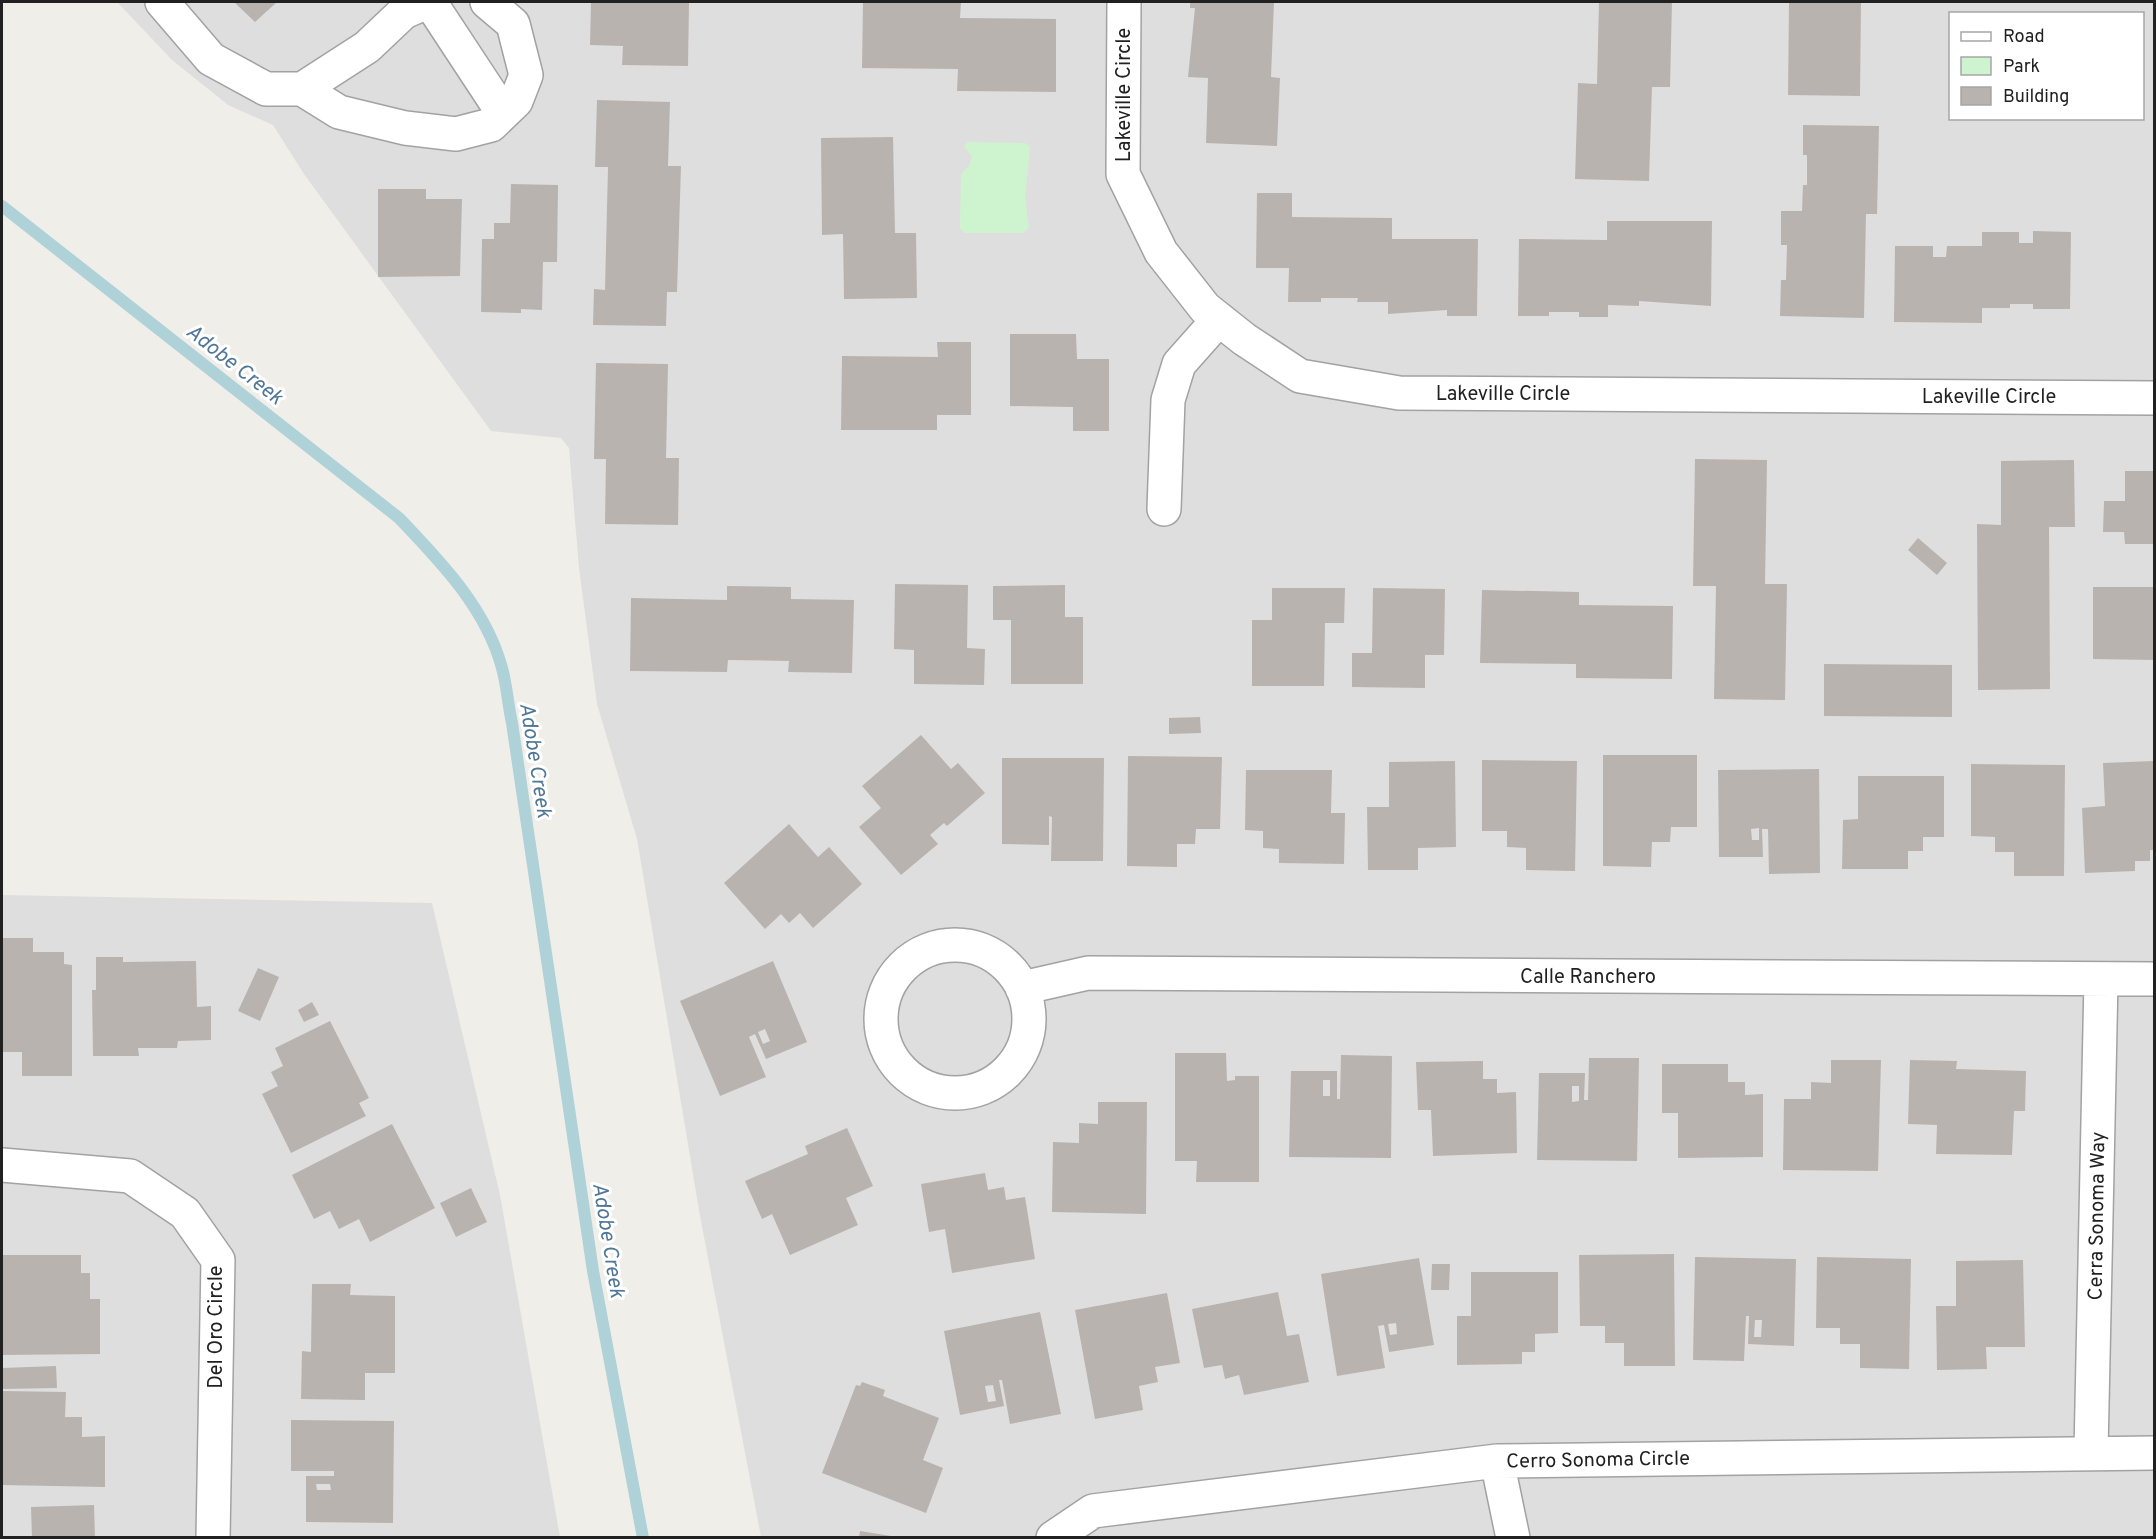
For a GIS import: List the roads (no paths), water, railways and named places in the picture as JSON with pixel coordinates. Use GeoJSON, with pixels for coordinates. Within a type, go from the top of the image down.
{"type":"FeatureCollection","features":[{"type":"Feature","properties":{"kind":"street"},"geometry":{"type":"LineString","coordinates":[[162,2],[211,59],[266,89],[302,88],[367,47],[404,12],[429,2],[504,113]]}},
{"type":"Feature","properties":{"kind":"street"},"geometry":{"type":"LineString","coordinates":[[302,88],[339,112],[405,128],[456,134],[491,125],[516,101],[526,75],[513,24],[487,2]]}},
{"type":"Feature","properties":{"kind":"street","name":"Lakeville Circle"},"geometry":{"type":"LineString","coordinates":[[1124,2],[1123,174],[1161,252],[1205,308],[1299,376],[1399,393],[2154,398]]}},
{"type":"Feature","properties":{"kind":"street"},"geometry":{"type":"LineString","coordinates":[[1164,509],[1168,400],[1179,364],[1219,319]]}},
{"type":"Feature","properties":{"kind":"street"},"geometry":{"type":"LineString","coordinates":[[943,946],[968,946],[990,954],[1009,968],[1022,988],[1029,1012],[1027,1038],[1017,1060],[999,1079],[977,1090],[951,1094],[928,1088],[908,1076],[892,1058],[883,1036],[882,1020],[888,988],[902,968],[921,954],[943,946]]}},
{"type":"Feature","properties":{"kind":"street","name":"Calle Ranchero"},"geometry":{"type":"LineString","coordinates":[[1022,988],[1088,973],[2154,979]]}},
{"type":"Feature","properties":{"kind":"street","name":"Cerra Sonoma Way"},"geometry":{"type":"LineString","coordinates":[[2091,1452],[2101,980]]}},
{"type":"Feature","properties":{"kind":"street","name":"Del Oro Circle"},"geometry":{"type":"LineString","coordinates":[[2,1165],[130,1176],[185,1213],[218,1260],[213,1538]]}},
{"type":"Feature","properties":{"kind":"street","name":"Cerro Sonoma Circle"},"geometry":{"type":"LineString","coordinates":[[1053,1538],[1093,1511],[1497,1461],[2154,1453]]}},
{"type":"Feature","properties":{"kind":"street"},"geometry":{"type":"LineString","coordinates":[[1497,1461],[1513,1538]]}},
{"type":"Feature","properties":{"kind":"waterway","name":"Adobe Creek"},"geometry":{"type":"LineString","coordinates":[[2,206],[399,518],[460,587],[485,625],[502,668],[512,723],[593,1271],[643,1538]]}}]}
